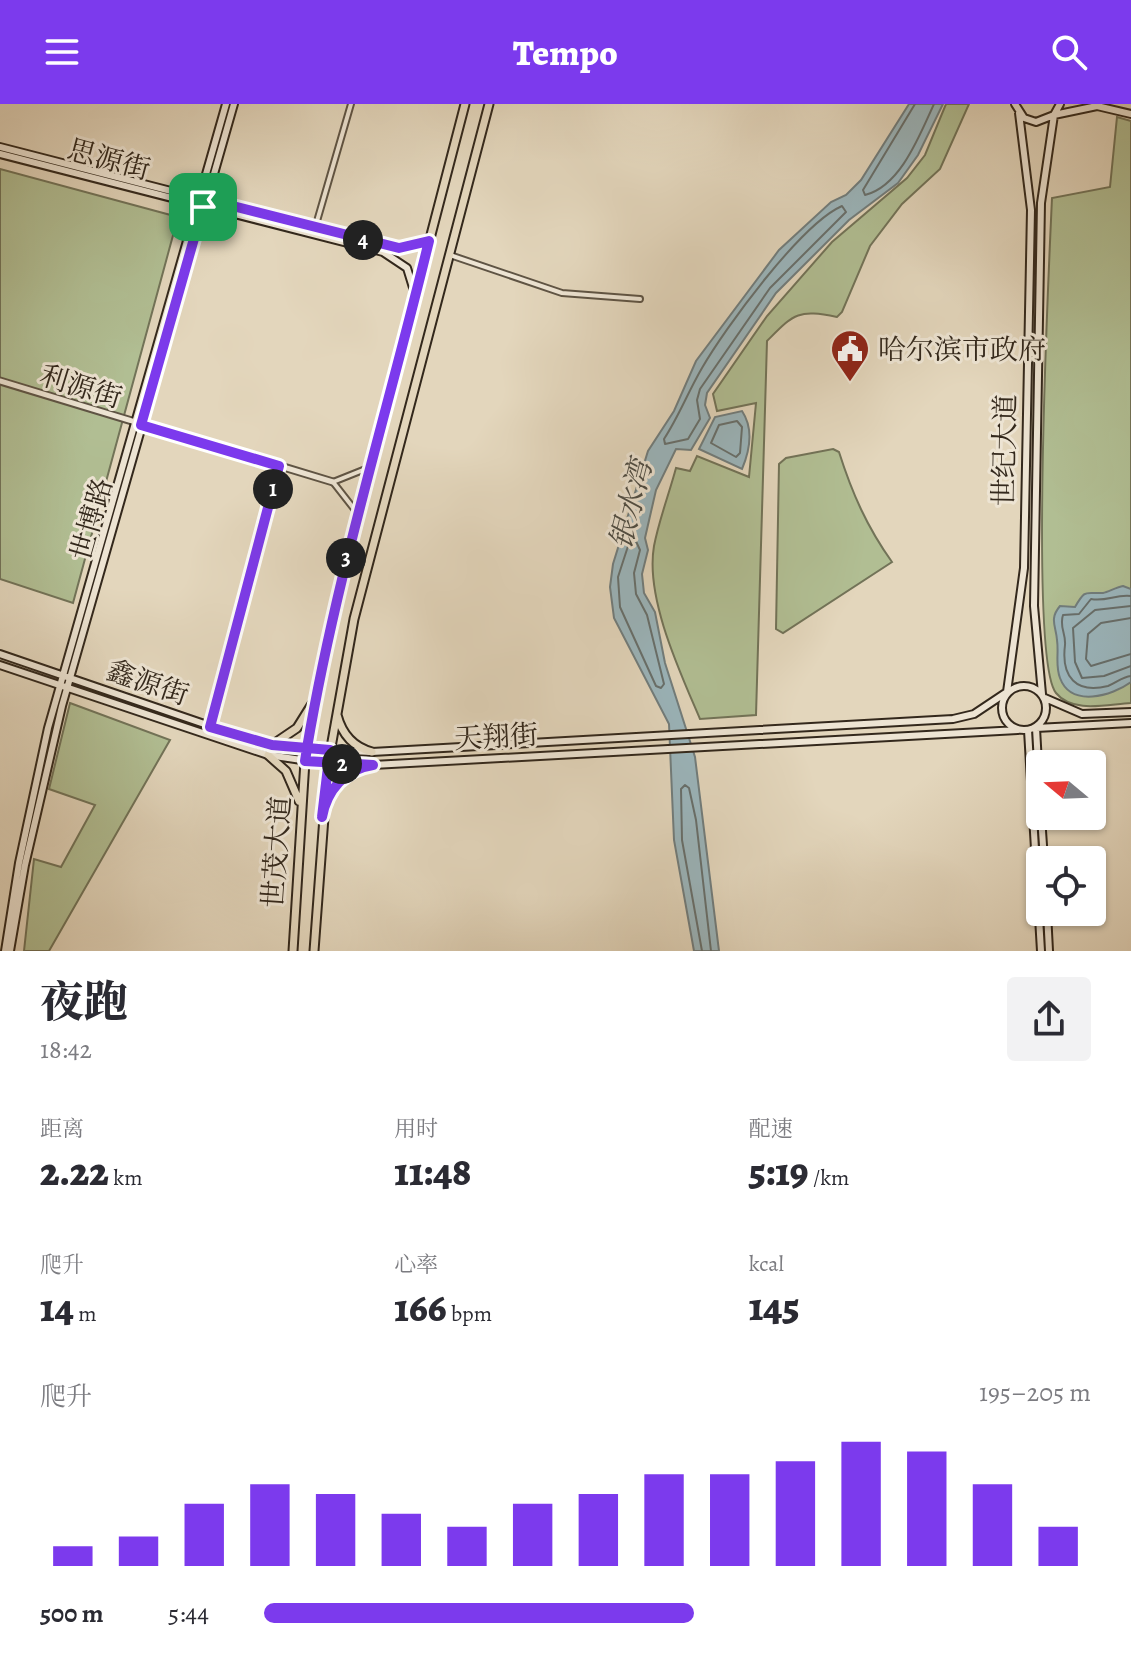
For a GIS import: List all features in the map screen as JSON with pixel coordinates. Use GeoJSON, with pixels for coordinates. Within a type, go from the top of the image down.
{"type":"FeatureCollection","features":[{"type":"Feature","properties":{"kind":"main road","name":"世博路"},"geometry":{"type":"LineString","coordinates":[[8,951],[36,778],[201,202],[226,104]]}},
{"type":"Feature","properties":{"kind":"main road","name":"世博路"},"geometry":{"type":"LineString","coordinates":[[201,202],[234,104]]}},
{"type":"Feature","properties":{"kind":"main road","name":"世茂大道"},"geometry":{"type":"LineString","coordinates":[[293,951],[305,761],[330,623],[465,104]]}},
{"type":"Feature","properties":{"kind":"main road","name":"世茂大道"},"geometry":{"type":"LineString","coordinates":[[314,951],[328,764],[354,619],[489,104]]}},
{"type":"Feature","properties":{"kind":"main road","name":"世纪大道"},"geometry":{"type":"LineString","coordinates":[[1007,692],[1024,568],[1031,241],[1031,210],[1019,113],[1015,104]]}},
{"type":"Feature","properties":{"kind":"main road"},"geometry":{"type":"LineString","coordinates":[[1054,115],[1060,104]]}},
{"type":"Feature","properties":{"kind":"main road"},"geometry":{"type":"LineString","coordinates":[[1019,113],[1036,122],[1097,106],[1131,114]]}},
{"type":"Feature","properties":{"kind":"main road","name":"世纪大道"},"geometry":{"type":"LineString","coordinates":[[1043,696],[1034,606],[1041,203],[1054,115]]}},
{"type":"Feature","properties":{"kind":"main road","name":"思源街"},"geometry":{"type":"LineString","coordinates":[[0,147],[388,253],[407,268],[416,295]]}},
{"type":"Feature","properties":{"kind":"main road","name":"思源街"},"geometry":{"type":"LineString","coordinates":[[0,154],[399,248],[429,241]]}},
{"type":"Feature","properties":{"kind":"main road","name":"鑫源街"},"geometry":{"type":"LineString","coordinates":[[0,654],[210,727],[272,745],[330,750]]}},
{"type":"Feature","properties":{"kind":"main road","name":"鑫源街"},"geometry":{"type":"LineString","coordinates":[[0,665],[268,755],[328,764]]}},
{"type":"Feature","properties":{"kind":"main road"},"geometry":{"type":"LineString","coordinates":[[1131,712],[1082,714],[1026,685],[1007,692],[1002,705],[1004,717],[1018,730],[1131,723]]}},
{"type":"Feature","properties":{"kind":"main road","name":"天翔街"},"geometry":{"type":"LineString","coordinates":[[330,750],[372,752],[953,719],[974,714],[1007,692]]}},
{"type":"Feature","properties":{"kind":"main road"},"geometry":{"type":"LineString","coordinates":[[1041,951],[1032,729],[1045,715],[1043,696]]}},
{"type":"Feature","properties":{"kind":"main road"},"geometry":{"type":"LineString","coordinates":[[272,745],[297,728],[315,699]]}},
{"type":"Feature","properties":{"kind":"main road"},"geometry":{"type":"LineString","coordinates":[[338,703],[341,728],[355,744],[372,752]]}},
{"type":"Feature","properties":{"kind":"main road"},"geometry":{"type":"LineString","coordinates":[[1032,729],[1034,750]]}},
{"type":"Feature","properties":{"kind":"main road","name":"天翔街"},"geometry":{"type":"LineString","coordinates":[[328,764],[373,765],[1018,730]]}},
{"type":"Feature","properties":{"kind":"main road"},"geometry":{"type":"LineString","coordinates":[[268,755],[292,780],[301,807]]}},
{"type":"Feature","properties":{"kind":"main road"},"geometry":{"type":"LineString","coordinates":[[322,817],[325,803],[337,783],[356,769],[373,765]]}},
{"type":"Feature","properties":{"kind":"main road"},"geometry":{"type":"LineString","coordinates":[[1048,926],[1049,951]]}},
{"type":"Feature","properties":{"kind":"street"},"geometry":{"type":"LineString","coordinates":[[315,228],[351,104]]}},
{"type":"Feature","properties":{"kind":"street"},"geometry":{"type":"LineString","coordinates":[[448,254],[562,293],[640,299]]}},
{"type":"Feature","properties":{"kind":"street","name":"利源街"},"geometry":{"type":"LineString","coordinates":[[0,381],[333,482]]}},
{"type":"Feature","properties":{"kind":"street"},"geometry":{"type":"LineString","coordinates":[[210,727],[279,466]]}},
{"type":"Feature","properties":{"kind":"street"},"geometry":{"type":"LineString","coordinates":[[358,514],[333,482],[370,468]]}},
{"type":"Feature","properties":{"kind":"green space"},"geometry":{"type":"Polygon","coordinates":[[[946,104],[969,104],[940,169],[902,204],[870,246],[842,312],[837,317],[797,316],[767,341],[756,715],[700,719],[666,634],[655,588],[654,546],[676,468],[690,471],[697,456],[749,477],[756,403],[717,411],[713,394],[767,316],[832,242],[907,178],[925,155],[946,104]]]}},
{"type":"Feature","properties":{"kind":"green space"},"geometry":{"type":"Polygon","coordinates":[[[1117,117],[1131,121],[1131,703],[1081,706],[1063,700],[1056,693],[1048,665],[1044,611],[1043,459],[1052,198],[1110,187],[1117,117]]]}},
{"type":"Feature","properties":{"kind":"green space"},"geometry":{"type":"Polygon","coordinates":[[[0,169],[178,217],[73,603],[0,579],[0,169]]]}},
{"type":"Feature","properties":{"kind":"green space"},"geometry":{"type":"Polygon","coordinates":[[[833,449],[839,452],[861,509],[892,562],[783,633],[776,629],[779,464],[786,458],[833,449]]]}},
{"type":"Feature","properties":{"kind":"green space"},"geometry":{"type":"Polygon","coordinates":[[[70,703],[170,740],[49,951],[24,951],[34,859],[61,867],[95,805],[49,789],[70,703]]]}},
{"type":"Feature","properties":{"kind":"water","name":"银水湾"},"geometry":{"type":"Polygon","coordinates":[[[909,104],[943,104],[918,155],[898,183],[849,220],[776,293],[707,393],[705,405],[710,418],[691,450],[676,449],[656,490],[645,538],[648,550],[642,574],[644,593],[655,612],[665,663],[695,757],[719,951],[694,951],[674,840],[669,724],[614,618],[610,587],[613,564],[648,451],[674,411],[696,361],[779,250],[831,202],[846,195],[861,180],[909,104]]]}},
{"type":"Feature","properties":{"kind":"water"},"geometry":{"type":"Polygon","coordinates":[[[742,411],[750,440],[742,469],[699,449],[715,417],[742,411]]]}},
{"type":"Feature","properties":{"kind":"water"},"geometry":{"type":"Polygon","coordinates":[[[1123,586],[1131,589],[1131,682],[1103,695],[1073,693],[1060,678],[1055,615],[1060,606],[1075,607],[1086,593],[1103,593],[1123,586]]]}},
{"type":"Feature","properties":{"kind":"place","name":"哈尔滨市政府"},"geometry":{"type":"Point","coordinates":[850,383]}},
{"type":"Feature","properties":{"kind":"route"},"geometry":{"type":"LineString","coordinates":[[203,207],[141,425],[279,466],[210,727],[272,745],[307,748],[305,761],[328,764],[373,765],[356,769],[337,783],[325,803],[322,817],[328,764],[330,750],[307,748],[315,699],[330,623],[429,241],[399,248],[205,199],[203,207]]}}]}
